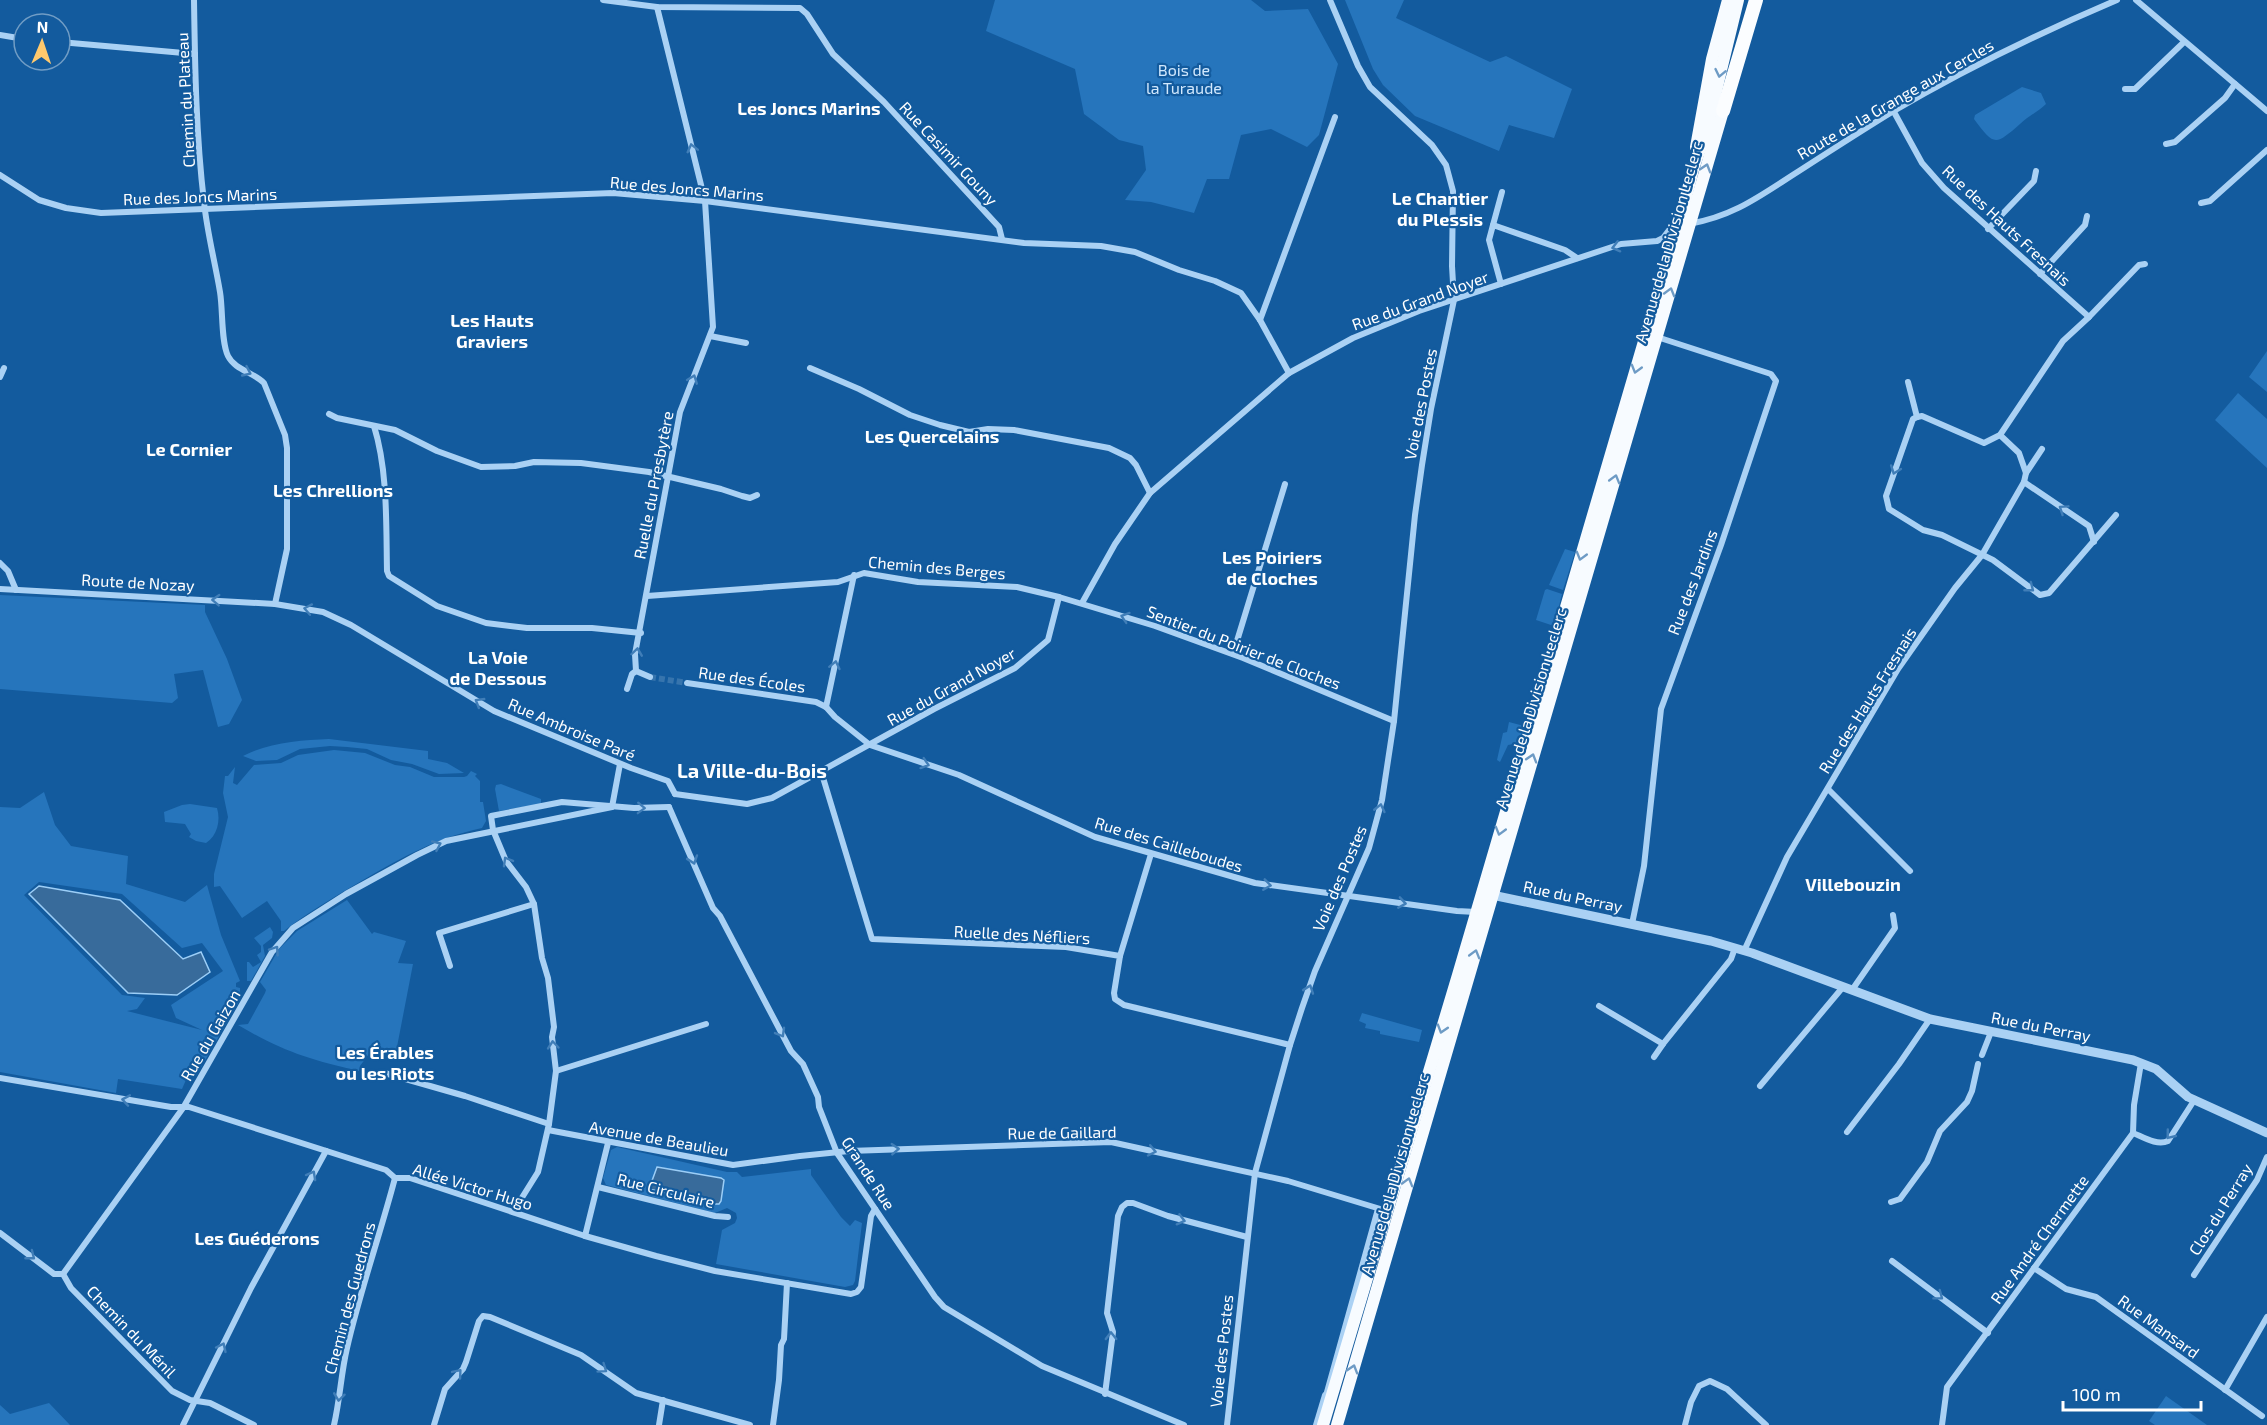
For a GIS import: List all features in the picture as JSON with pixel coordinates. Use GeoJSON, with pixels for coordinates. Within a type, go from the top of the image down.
{"type":"FeatureCollection","features":[{"type":"Feature","properties":{"kind":"highway","name":"Avenue de la Division Leclerc"},"geometry":{"type":"LineString","coordinates":[[1723,111],[1756,0]]}},
{"type":"Feature","properties":{"kind":"main road"},"geometry":{"type":"LineString","coordinates":[[1694,166],[1710,69],[1728,0]]}},
{"type":"Feature","properties":{"kind":"main road","name":"Avenue de la Division Leclerc"},"geometry":{"type":"LineString","coordinates":[[1324,1420],[1383,1210],[1476,912],[1694,166],[1706,132],[1738,0]]}},
{"type":"Feature","properties":{"kind":"main road","name":"Avenue de la Division Leclerc"},"geometry":{"type":"LineString","coordinates":[[1336,1425],[1723,111]]}},
{"type":"Feature","properties":{"kind":"street","name":"Chemin du Plateau"},"geometry":{"type":"LineString","coordinates":[[194,0],[195,54],[205,210],[224,323],[225,348],[236,367],[258,376],[264,383],[285,435],[287,549],[275,603]]}},
{"type":"Feature","properties":{"kind":"street"},"geometry":{"type":"LineString","coordinates":[[603,0],[657,7]]}},
{"type":"Feature","properties":{"kind":"street","name":"Voie des Postes"},"geometry":{"type":"LineString","coordinates":[[1227,1425],[1255,1173],[1290,1045],[1315,971],[1369,848],[1377,824],[1394,721],[1413,526],[1422,465],[1454,300],[1453,191],[1446,165],[1432,145],[1370,87],[1358,66],[1330,0]]}},
{"type":"Feature","properties":{"kind":"street","name":"Route de la Grange aux Cercles"},"geometry":{"type":"LineString","coordinates":[[1689,224],[1719,218],[1756,199],[1893,112],[1972,66],[2117,0]]}},
{"type":"Feature","properties":{"kind":"street"},"geometry":{"type":"LineString","coordinates":[[2136,0],[2267,111]]}},
{"type":"Feature","properties":{"kind":"street","name":"Rue Casimir Gouny"},"geometry":{"type":"LineString","coordinates":[[657,7],[800,8],[807,14],[832,54],[884,102],[999,227],[1002,239]]}},
{"type":"Feature","properties":{"kind":"street","name":"Ruelle du Presbytère"},"geometry":{"type":"LineString","coordinates":[[627,689],[632,674],[636,671],[635,654],[641,633],[680,412],[713,327],[705,201],[657,7]]}},
{"type":"Feature","properties":{"kind":"street"},"geometry":{"type":"LineString","coordinates":[[2125,90],[2135,89],[2184,42]]}},
{"type":"Feature","properties":{"kind":"street"},"geometry":{"type":"LineString","coordinates":[[72,43],[195,54]]}},
{"type":"Feature","properties":{"kind":"street"},"geometry":{"type":"LineString","coordinates":[[2166,144],[2175,142],[2224,98],[2235,84]]}},
{"type":"Feature","properties":{"kind":"street","name":"Rue des Hauts Fresnais"},"geometry":{"type":"LineString","coordinates":[[1893,112],[1922,163],[1944,188],[2089,317]]}},
{"type":"Feature","properties":{"kind":"street"},"geometry":{"type":"LineString","coordinates":[[1260,320],[1335,117]]}},
{"type":"Feature","properties":{"kind":"street"},"geometry":{"type":"LineString","coordinates":[[2201,203],[2210,201],[2267,150]]}},
{"type":"Feature","properties":{"kind":"street"},"geometry":{"type":"LineString","coordinates":[[1988,229],[2034,181],[2036,171]]}},
{"type":"Feature","properties":{"kind":"street","name":"Rue des Joncs Marins"},"geometry":{"type":"LineString","coordinates":[[0,175],[30,196],[66,208],[101,213],[613,193],[705,201],[1043,245],[1101,246],[1135,252],[1179,270],[1215,281],[1241,293],[1260,320],[1289,373]]}},
{"type":"Feature","properties":{"kind":"street"},"geometry":{"type":"LineString","coordinates":[[1501,284],[1489,240],[1502,192]]}},
{"type":"Feature","properties":{"kind":"street","name":"Rue du Grand Noyer"},"geometry":{"type":"LineString","coordinates":[[1082,603],[1115,544],[1150,493],[1289,373],[1324,353],[1379,327],[1454,300],[1621,244],[1657,241],[1663,238],[1682,212]]}},
{"type":"Feature","properties":{"kind":"street"},"geometry":{"type":"LineString","coordinates":[[2040,274],[2085,225],[2087,216]]}},
{"type":"Feature","properties":{"kind":"street"},"geometry":{"type":"LineString","coordinates":[[1493,225],[1565,250],[1577,258]]}},
{"type":"Feature","properties":{"kind":"street"},"geometry":{"type":"LineString","coordinates":[[2116,515],[2044,596],[2040,596],[1993,560],[1941,535],[1923,530],[1889,509],[1886,496],[1913,419],[1922,416],[1984,442],[2000,435],[2063,341],[2139,265],[2145,264]]}},
{"type":"Feature","properties":{"kind":"street"},"geometry":{"type":"LineString","coordinates":[[710,336],[746,343]]}},
{"type":"Feature","properties":{"kind":"street","name":"Rue des Jardins"},"geometry":{"type":"LineString","coordinates":[[1632,924],[1644,866],[1661,709],[1731,516],[1776,381],[1771,374],[1657,337]]}},
{"type":"Feature","properties":{"kind":"street"},"geometry":{"type":"LineString","coordinates":[[0,377],[4,368]]}},
{"type":"Feature","properties":{"kind":"street"},"geometry":{"type":"LineString","coordinates":[[810,368],[859,389],[910,415],[940,425],[969,432],[988,429],[1014,430],[1109,448],[1130,458],[1150,493]]}},
{"type":"Feature","properties":{"kind":"street"},"geometry":{"type":"LineString","coordinates":[[1908,382],[1917,417]]}},
{"type":"Feature","properties":{"kind":"street"},"geometry":{"type":"LineString","coordinates":[[329,414],[337,418],[395,429],[437,451],[481,467],[515,466],[534,462],[581,463],[668,476],[750,498],[757,495]]}},
{"type":"Feature","properties":{"kind":"street"},"geometry":{"type":"LineString","coordinates":[[374,426],[378,438],[384,494],[389,576],[437,606],[486,623],[527,628],[592,628],[641,633]]}},
{"type":"Feature","properties":{"kind":"street"},"geometry":{"type":"LineString","coordinates":[[2000,435],[2019,453],[2026,473]]}},
{"type":"Feature","properties":{"kind":"street","name":"Rue des Hauts Fresnais"},"geometry":{"type":"LineString","coordinates":[[1654,1057],[1731,959],[1744,951],[1787,856],[1898,669],[1982,555],[2024,482],[2026,473],[2042,449]]}},
{"type":"Feature","properties":{"kind":"street"},"geometry":{"type":"LineString","coordinates":[[2024,482],[2089,526],[2094,542]]}},
{"type":"Feature","properties":{"kind":"street"},"geometry":{"type":"LineString","coordinates":[[1233,654],[1285,484]]}},
{"type":"Feature","properties":{"kind":"street"},"geometry":{"type":"LineString","coordinates":[[0,563],[8,571],[16,590]]}},
{"type":"Feature","properties":{"kind":"street","name":"Chemin des Berges"},"geometry":{"type":"LineString","coordinates":[[647,597],[838,582],[864,573],[918,582],[1017,587],[1082,603]]}},
{"type":"Feature","properties":{"kind":"street"},"geometry":{"type":"LineString","coordinates":[[826,707],[854,575]]}},
{"type":"Feature","properties":{"kind":"street","name":"Route de Nozay"},"geometry":{"type":"LineString","coordinates":[[0,589],[275,603]]}},
{"type":"Feature","properties":{"kind":"street","name":"Rue du Grand Noyer"},"geometry":{"type":"LineString","coordinates":[[675,794],[732,802],[757,803],[772,798],[1015,668],[1041,648],[1050,636],[1059,597]]}},
{"type":"Feature","properties":{"kind":"street","name":"Rue Ambroise Paré"},"geometry":{"type":"LineString","coordinates":[[275,603],[323,612],[335,617],[494,711],[620,764],[668,781],[675,794]]}},
{"type":"Feature","properties":{"kind":"street","name":"Sentier du Poirier de Cloches"},"geometry":{"type":"LineString","coordinates":[[1082,603],[1233,654],[1394,721]]}},
{"type":"Feature","properties":{"kind":"street"},"geometry":{"type":"LineString","coordinates":[[636,671],[650,677]]}},
{"type":"Feature","properties":{"kind":"street","name":"Rue des Écoles"},"geometry":{"type":"LineString","coordinates":[[687,683],[816,702],[826,707],[870,745]]}},
{"type":"Feature","properties":{"kind":"street","name":"Rue du Grand Noyer"},"geometry":{"type":"LineString","coordinates":[[886,737],[887,752]]}},
{"type":"Feature","properties":{"kind":"street","name":"Rue des Cailleboudes"},"geometry":{"type":"LineString","coordinates":[[870,745],[959,775],[1095,837],[1255,883],[1457,912],[1476,912]]}},
{"type":"Feature","properties":{"kind":"street"},"geometry":{"type":"LineString","coordinates":[[612,807],[620,764]]}},
{"type":"Feature","properties":{"kind":"street","name":"Ruelle des Néfliers"},"geometry":{"type":"LineString","coordinates":[[821,771],[872,939],[1066,947],[1120,956]]}},
{"type":"Feature","properties":{"kind":"street"},"geometry":{"type":"LineString","coordinates":[[1828,789],[1910,871]]}},
{"type":"Feature","properties":{"kind":"street"},"geometry":{"type":"LineString","coordinates":[[669,807],[675,794]]}},
{"type":"Feature","properties":{"kind":"street","name":"Rue du Gaizon"},"geometry":{"type":"LineString","coordinates":[[493,830],[490,816],[562,802],[612,807],[669,807]]}},
{"type":"Feature","properties":{"kind":"street","name":"Rue du Gaizon"},"geometry":{"type":"LineString","coordinates":[[63,1274],[183,1108],[278,944],[296,926],[346,894],[446,841],[612,807]]}},
{"type":"Feature","properties":{"kind":"street","name":"Grande Rue"},"geometry":{"type":"LineString","coordinates":[[669,807],[713,908],[720,916],[791,1051],[801,1059],[818,1098],[819,1107],[837,1153],[944,1307],[1042,1366],[1184,1425]]}},
{"type":"Feature","properties":{"kind":"street"},"geometry":{"type":"LineString","coordinates":[[493,830],[506,861],[526,887],[534,904],[542,958],[548,978],[556,1071],[548,1127],[538,1172],[513,1212]]}},
{"type":"Feature","properties":{"kind":"street"},"geometry":{"type":"LineString","coordinates":[[1151,854],[1120,956],[1115,999],[1124,1005],[1290,1045]]}},
{"type":"Feature","properties":{"kind":"street"},"geometry":{"type":"LineString","coordinates":[[1476,912],[1492,895]]}},
{"type":"Feature","properties":{"kind":"street","name":"Rue du Perray"},"geometry":{"type":"LineString","coordinates":[[1492,895],[1632,924],[1744,951],[1930,1019],[2141,1063],[2156,1069],[2188,1097],[2267,1133]]}},
{"type":"Feature","properties":{"kind":"street"},"geometry":{"type":"LineString","coordinates":[[450,966],[439,933],[534,904]]}},
{"type":"Feature","properties":{"kind":"street"},"geometry":{"type":"LineString","coordinates":[[1760,1086],[1847,988],[1895,928],[1893,915]]}},
{"type":"Feature","properties":{"kind":"street"},"geometry":{"type":"LineString","coordinates":[[1599,1006],[1663,1044]]}},
{"type":"Feature","properties":{"kind":"street"},"geometry":{"type":"LineString","coordinates":[[1846,1132],[1899,1064],[1930,1019]]}},
{"type":"Feature","properties":{"kind":"street"},"geometry":{"type":"LineString","coordinates":[[556,1071],[706,1024]]}},
{"type":"Feature","properties":{"kind":"street"},"geometry":{"type":"LineString","coordinates":[[1982,1055],[1991,1032]]}},
{"type":"Feature","properties":{"kind":"street"},"geometry":{"type":"LineString","coordinates":[[2141,1063],[2134,1105],[2133,1133],[2156,1142],[2168,1141],[2195,1099]]}},
{"type":"Feature","properties":{"kind":"street"},"geometry":{"type":"LineString","coordinates":[[1891,1202],[1900,1198],[1927,1162],[1940,1131],[1967,1102],[1978,1064]]}},
{"type":"Feature","properties":{"kind":"street","name":"Avenue de Beaulieu"},"geometry":{"type":"LineString","coordinates":[[381,1072],[454,1092],[548,1127],[608,1143],[733,1165],[837,1153]]}},
{"type":"Feature","properties":{"kind":"street","name":"Allée Victor Hugo"},"geometry":{"type":"LineString","coordinates":[[0,1078],[171,1107],[189,1107],[386,1170],[395,1178],[410,1178],[585,1236],[715,1271],[851,1294],[857,1292],[863,1274],[871,1216],[875,1209]]}},
{"type":"Feature","properties":{"kind":"street","name":"Rue André Chermette"},"geometry":{"type":"LineString","coordinates":[[1942,1425],[1947,1387],[2133,1133]]}},
{"type":"Feature","properties":{"kind":"street","name":"Rue de Gaillard"},"geometry":{"type":"LineString","coordinates":[[837,1153],[1111,1142],[1288,1181],[1383,1210]]}},
{"type":"Feature","properties":{"kind":"street"},"geometry":{"type":"LineString","coordinates":[[585,1236],[608,1143]]}},
{"type":"Feature","properties":{"kind":"street"},"geometry":{"type":"LineString","coordinates":[[183,1425],[251,1287],[326,1151]]}},
{"type":"Feature","properties":{"kind":"street","name":"Clos du Perray"},"geometry":{"type":"LineString","coordinates":[[2194,1275],[2257,1179],[2267,1157]]}},
{"type":"Feature","properties":{"kind":"street","name":"Chemin des Guedrons"},"geometry":{"type":"LineString","coordinates":[[334,1425],[348,1345],[395,1178]]}},
{"type":"Feature","properties":{"kind":"street","name":"Rue Circulaire"},"geometry":{"type":"LineString","coordinates":[[598,1187],[715,1216],[728,1217]]}},
{"type":"Feature","properties":{"kind":"street"},"geometry":{"type":"LineString","coordinates":[[1105,1394],[1113,1332],[1107,1313],[1118,1216],[1122,1207],[1127,1203],[1136,1204],[1168,1216],[1247,1237]]}},
{"type":"Feature","properties":{"kind":"street"},"geometry":{"type":"LineString","coordinates":[[1316,1425],[1383,1210]]}},
{"type":"Feature","properties":{"kind":"street"},"geometry":{"type":"LineString","coordinates":[[0,1233],[54,1274],[63,1274]]}},
{"type":"Feature","properties":{"kind":"street"},"geometry":{"type":"LineString","coordinates":[[1892,1261],[1988,1333]]}},
{"type":"Feature","properties":{"kind":"street","name":"Rue Mansard"},"geometry":{"type":"LineString","coordinates":[[2034,1268],[2066,1289],[2096,1297],[2262,1416]]}},
{"type":"Feature","properties":{"kind":"street","name":"Chemin du Ménil"},"geometry":{"type":"LineString","coordinates":[[63,1274],[71,1287],[172,1391],[190,1400],[210,1402],[254,1425]]}},
{"type":"Feature","properties":{"kind":"street"},"geometry":{"type":"LineString","coordinates":[[773,1425],[781,1345],[784,1339],[787,1283]]}},
{"type":"Feature","properties":{"kind":"street"},"geometry":{"type":"LineString","coordinates":[[434,1425],[445,1389],[463,1369],[479,1321],[483,1316],[581,1355],[636,1392],[750,1425]]}},
{"type":"Feature","properties":{"kind":"street"},"geometry":{"type":"LineString","coordinates":[[2225,1390],[2267,1317]]}},
{"type":"Feature","properties":{"kind":"street"},"geometry":{"type":"LineString","coordinates":[[1685,1425],[1691,1402],[1699,1386],[1710,1381],[1727,1389],[1764,1424]]}},
{"type":"Feature","properties":{"kind":"street"},"geometry":{"type":"LineString","coordinates":[[1324,1420],[1326,1392]]}},
{"type":"Feature","properties":{"kind":"street"},"geometry":{"type":"LineString","coordinates":[[659,1425],[663,1401]]}},
{"type":"Feature","properties":{"kind":"green space","name":"Bois de la Turaude"},"geometry":{"type":"Polygon","coordinates":[[[995,0],[1251,0],[1265,11],[1308,9],[1338,64],[1319,135],[1307,147],[1271,129],[1241,135],[1229,179],[1207,179],[1194,213],[1151,202],[1125,200],[1146,170],[1143,146],[1119,140],[1084,114],[1075,69],[986,31],[995,0]]]}},
{"type":"Feature","properties":{"kind":"green space"},"geometry":{"type":"Polygon","coordinates":[[[1345,0],[1404,0],[1396,18],[1490,62],[1506,56],[1572,89],[1554,138],[1509,125],[1499,151],[1415,116],[1383,85],[1373,69],[1345,0]]]}},
{"type":"Feature","properties":{"kind":"green space"},"geometry":{"type":"Polygon","coordinates":[[[2022,87],[2041,93],[2046,104],[2005,136],[1995,140],[1991,138],[1974,119],[1975,115],[2022,87]]]}},
{"type":"Feature","properties":{"kind":"green space"},"geometry":{"type":"Polygon","coordinates":[[[2267,351],[2267,392],[2249,377],[2267,351]]]}},
{"type":"Feature","properties":{"kind":"green space"},"geometry":{"type":"Polygon","coordinates":[[[2238,393],[2267,419],[2267,468],[2215,420],[2238,393]]]}},
{"type":"Feature","properties":{"kind":"green space"},"geometry":{"type":"Polygon","coordinates":[[[1565,549],[1575,552],[1563,590],[1549,585],[1565,549]]]}},
{"type":"Feature","properties":{"kind":"green space"},"geometry":{"type":"Polygon","coordinates":[[[1547,589],[1562,594],[1554,626],[1536,620],[1547,589]]]}},
{"type":"Feature","properties":{"kind":"green space"},"geometry":{"type":"Polygon","coordinates":[[[0,595],[205,605],[205,612],[227,659],[242,700],[229,724],[218,727],[203,670],[174,674],[178,698],[172,703],[0,689],[0,595]]]}},
{"type":"Feature","properties":{"kind":"green space"},"geometry":{"type":"Polygon","coordinates":[[[1509,722],[1524,726],[1519,743],[1508,745],[1500,762],[1497,760],[1503,733],[1507,732],[1509,722]]]}},
{"type":"Feature","properties":{"kind":"green space"},"geometry":{"type":"Polygon","coordinates":[[[329,739],[428,751],[428,759],[447,763],[464,773],[439,774],[412,764],[391,760],[367,749],[347,747],[300,749],[277,760],[256,761],[243,756],[274,745],[329,739]]]}},
{"type":"Feature","properties":{"kind":"green space"},"geometry":{"type":"Polygon","coordinates":[[[334,750],[365,753],[434,777],[464,777],[471,771],[477,774],[475,776],[480,781],[480,802],[483,802],[486,821],[482,828],[420,849],[392,864],[322,904],[284,931],[281,931],[281,921],[267,901],[242,918],[220,886],[214,887],[214,874],[228,817],[223,793],[225,776],[228,776],[235,767],[233,783],[237,785],[254,765],[281,763],[298,755],[334,750]]]}},
{"type":"Feature","properties":{"kind":"green space"},"geometry":{"type":"Polygon","coordinates":[[[501,784],[541,799],[541,804],[499,811],[495,789],[496,785],[501,784]]]}},
{"type":"Feature","properties":{"kind":"green space"},"geometry":{"type":"Polygon","coordinates":[[[44,792],[55,825],[71,846],[128,856],[126,884],[185,902],[207,885],[221,935],[240,981],[236,983],[236,987],[240,988],[240,1000],[196,1076],[189,1073],[182,1089],[118,1079],[116,1093],[0,1072],[0,807],[20,808],[44,792]],[[39,882],[24,895],[122,995],[145,998],[137,1009],[127,1011],[202,1030],[176,1018],[171,1005],[223,971],[202,943],[182,948],[122,894],[39,882]]]}},
{"type":"Feature","properties":{"kind":"green space"},"geometry":{"type":"Polygon","coordinates":[[[190,804],[217,808],[219,818],[217,828],[206,843],[189,837],[191,834],[185,824],[165,822],[164,812],[190,804]]]}},
{"type":"Feature","properties":{"kind":"green space"},"geometry":{"type":"Polygon","coordinates":[[[347,900],[372,934],[374,932],[406,941],[398,963],[413,964],[396,1052],[371,1051],[359,1071],[297,1054],[238,1025],[248,1024],[265,993],[266,990],[260,982],[279,949],[297,931],[347,900]]]}},
{"type":"Feature","properties":{"kind":"green space"},"geometry":{"type":"Polygon","coordinates":[[[270,927],[273,932],[272,938],[263,945],[265,956],[251,981],[247,981],[247,962],[253,967],[261,962],[257,955],[261,952],[261,946],[254,938],[270,927]]]}},
{"type":"Feature","properties":{"kind":"green space"},"geometry":{"type":"Polygon","coordinates":[[[1362,1013],[1422,1030],[1419,1042],[1380,1034],[1380,1031],[1365,1028],[1366,1024],[1359,1021],[1362,1013]]]}},
{"type":"Feature","properties":{"kind":"green space"},"geometry":{"type":"Polygon","coordinates":[[[617,1147],[727,1172],[737,1172],[742,1177],[811,1169],[811,1175],[841,1217],[850,1226],[855,1220],[862,1223],[853,1285],[845,1287],[716,1264],[722,1230],[735,1223],[736,1213],[727,1208],[715,1213],[606,1185],[603,1178],[611,1150],[617,1147]],[[657,1167],[654,1178],[723,1180],[657,1167]]]}},
{"type":"Feature","properties":{"kind":"green space"},"geometry":{"type":"Polygon","coordinates":[[[2166,1396],[2207,1425],[2155,1425],[2149,1421],[2166,1396]]]}},
{"type":"Feature","properties":{"kind":"green space"},"geometry":{"type":"Polygon","coordinates":[[[49,1403],[70,1425],[0,1425],[0,1405],[10,1414],[49,1403]]]}},
{"type":"Feature","properties":{"kind":"shaded area"},"geometry":{"type":"Polygon","coordinates":[[[39,886],[120,900],[183,959],[201,952],[210,972],[177,995],[128,993],[29,894],[39,886]]]}},
{"type":"Feature","properties":{"kind":"shaded area"},"geometry":{"type":"Polygon","coordinates":[[[657,1167],[721,1178],[724,1180],[721,1201],[719,1204],[713,1204],[649,1189],[657,1167]]]}},
{"type":"Feature","properties":{"kind":"tunnel"},"geometry":{"type":"LineString","coordinates":[[650,677],[687,683]]}},
{"type":"Feature","properties":{"kind":"district","name":"Les Joncs Marins"},"geometry":{"type":"Point","coordinates":[809,108]}},
{"type":"Feature","properties":{"kind":"district","name":"Le Chantier du Plessis"},"geometry":{"type":"Point","coordinates":[1440,208]}},
{"type":"Feature","properties":{"kind":"district","name":"Les Hauts Graviers"},"geometry":{"type":"Point","coordinates":[492,330]}},
{"type":"Feature","properties":{"kind":"district","name":"Les Quercelains"},"geometry":{"type":"Point","coordinates":[932,436]}},
{"type":"Feature","properties":{"kind":"district","name":"Le Cornier"},"geometry":{"type":"Point","coordinates":[189,449]}},
{"type":"Feature","properties":{"kind":"district","name":"Les Chrellions"},"geometry":{"type":"Point","coordinates":[333,490]}},
{"type":"Feature","properties":{"kind":"district","name":"Les Poiriers de Cloches"},"geometry":{"type":"Point","coordinates":[1272,567]}},
{"type":"Feature","properties":{"kind":"district","name":"La Voie de Dessous"},"geometry":{"type":"Point","coordinates":[498,667]}},
{"type":"Feature","properties":{"kind":"district","name":"La Ville-du-Bois"},"geometry":{"type":"Point","coordinates":[752,770]}},
{"type":"Feature","properties":{"kind":"district","name":"Villebouzin"},"geometry":{"type":"Point","coordinates":[1853,884]}},
{"type":"Feature","properties":{"kind":"district","name":"Les Érables ou les Riots"},"geometry":{"type":"Point","coordinates":[385,1062]}},
{"type":"Feature","properties":{"kind":"district","name":"Les Guéderons"},"geometry":{"type":"Point","coordinates":[257,1238]}}]}
